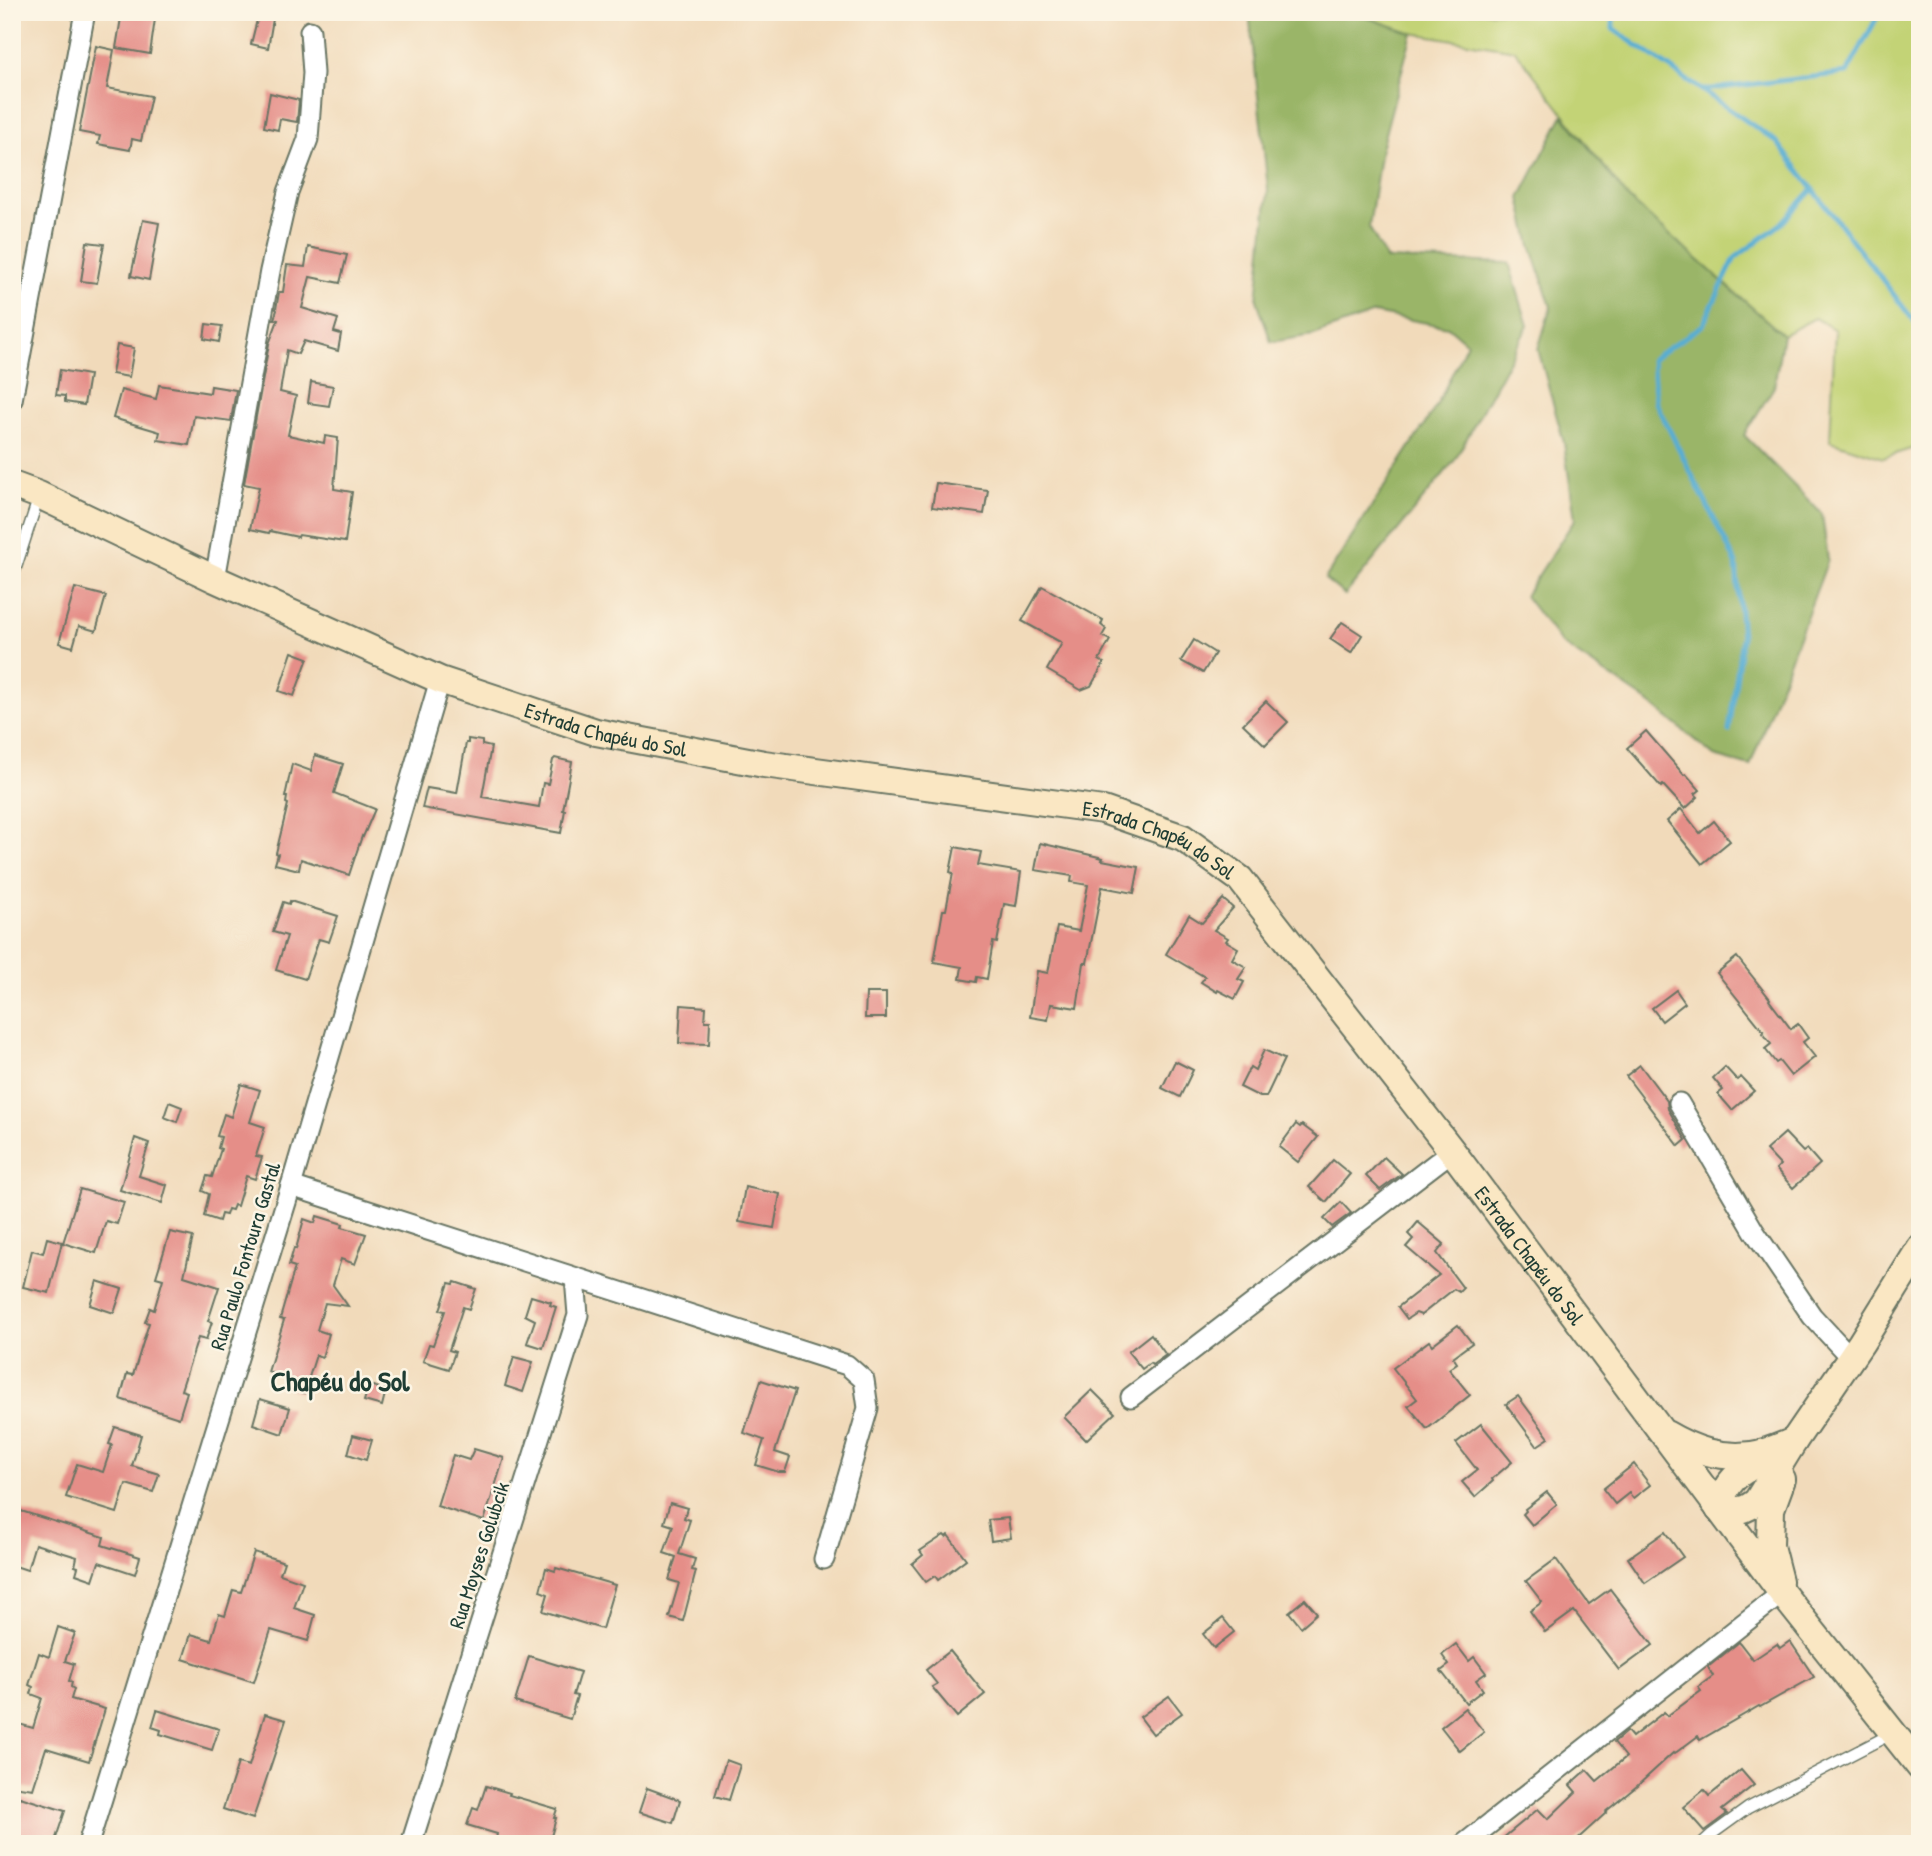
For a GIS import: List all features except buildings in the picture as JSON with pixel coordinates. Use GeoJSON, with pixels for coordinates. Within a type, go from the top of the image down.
{"type":"FeatureCollection","features":[{"type":"Feature","properties":{"kind":"main road","name":"Estrada Chapéu do Sol"},"geometry":{"type":"LineString","coordinates":[[12,485],[440,680],[596,732],[764,764],[1103,810],[1183,838],[1240,879],[1452,1151],[1782,1593],[1920,1767]]}},
{"type":"Feature","properties":{"kind":"main road"},"geometry":{"type":"LineString","coordinates":[[1718,1509],[1739,1511],[1748,1509],[1757,1501],[1920,1248]]}},
{"type":"Feature","properties":{"kind":"main road"},"geometry":{"type":"LineString","coordinates":[[1660,1430],[1687,1446],[1719,1455],[1753,1455],[1794,1441]]}},
{"type":"Feature","properties":{"kind":"main road"},"geometry":{"type":"LineString","coordinates":[[1782,1593],[1770,1546],[1772,1509],[1794,1441]]}},
{"type":"Feature","properties":{"kind":"street"},"geometry":{"type":"LineString","coordinates":[[12,400],[85,12]]}},
{"type":"Feature","properties":{"kind":"street"},"geometry":{"type":"LineString","coordinates":[[215,579],[270,271],[288,192],[308,139],[313,72],[310,31]]}},
{"type":"Feature","properties":{"kind":"street","name":"Rua Paulo Fontoura Gastal"},"geometry":{"type":"LineString","coordinates":[[88,1844],[291,1186],[440,680]]}},
{"type":"Feature","properties":{"kind":"street"},"geometry":{"type":"LineString","coordinates":[[1679,1104],[1754,1231],[1812,1316],[1851,1358]]}},
{"type":"Feature","properties":{"kind":"street"},"geometry":{"type":"LineString","coordinates":[[1131,1397],[1452,1151]]}},
{"type":"Feature","properties":{"kind":"street"},"geometry":{"type":"LineString","coordinates":[[291,1186],[847,1365],[864,1380],[868,1408],[824,1559]]}},
{"type":"Feature","properties":{"kind":"street","name":"Rua Moyses Golubcik"},"geometry":{"type":"LineString","coordinates":[[411,1844],[578,1315],[575,1278]]}},
{"type":"Feature","properties":{"kind":"street"},"geometry":{"type":"LineString","coordinates":[[1464,1844],[1782,1593]]}},
{"type":"Feature","properties":{"kind":"lane"},"geometry":{"type":"LineString","coordinates":[[12,580],[39,495]]}},
{"type":"Feature","properties":{"kind":"lane"},"geometry":{"type":"LineString","coordinates":[[1700,1844],[1748,1808],[1893,1733]]}},
{"type":"Feature","properties":{"kind":"green space"},"geometry":{"type":"Polygon","coordinates":[[[1249,12],[1351,12],[1412,33],[1381,149],[1369,227],[1386,259],[1509,263],[1528,326],[1455,460],[1345,595],[1325,579],[1437,405],[1467,343],[1448,327],[1374,313],[1313,335],[1271,342],[1257,300],[1268,189],[1249,12]]]}},
{"type":"Feature","properties":{"kind":"green space"},"geometry":{"type":"Polygon","coordinates":[[[1351,12],[1920,12],[1920,446],[1883,458],[1830,441],[1835,330],[1815,318],[1783,335],[1629,199],[1515,50],[1412,33],[1351,12]]]}},
{"type":"Feature","properties":{"kind":"green space"},"geometry":{"type":"Polygon","coordinates":[[[1563,115],[1629,199],[1783,335],[1774,387],[1744,435],[1822,514],[1828,560],[1750,766],[1714,756],[1650,703],[1562,644],[1525,596],[1575,519],[1564,443],[1538,349],[1551,307],[1530,242],[1520,198],[1563,115]]]}},
{"type":"Feature","properties":{"kind":"waterway"},"geometry":{"type":"LineString","coordinates":[[1613,12],[1613,29],[1777,142],[1920,329]]}},
{"type":"Feature","properties":{"kind":"waterway"},"geometry":{"type":"LineString","coordinates":[[1703,90],[1847,73],[1880,12]]}},
{"type":"Feature","properties":{"kind":"waterway"},"geometry":{"type":"LineString","coordinates":[[1729,731],[1742,637],[1736,563],[1656,403],[1652,359],[1703,325],[1735,258],[1781,224],[1813,189]]}},
{"type":"Feature","properties":{"kind":"district","name":"Chapéu do Sol"},"geometry":{"type":"Point","coordinates":[340,1381]}}]}
